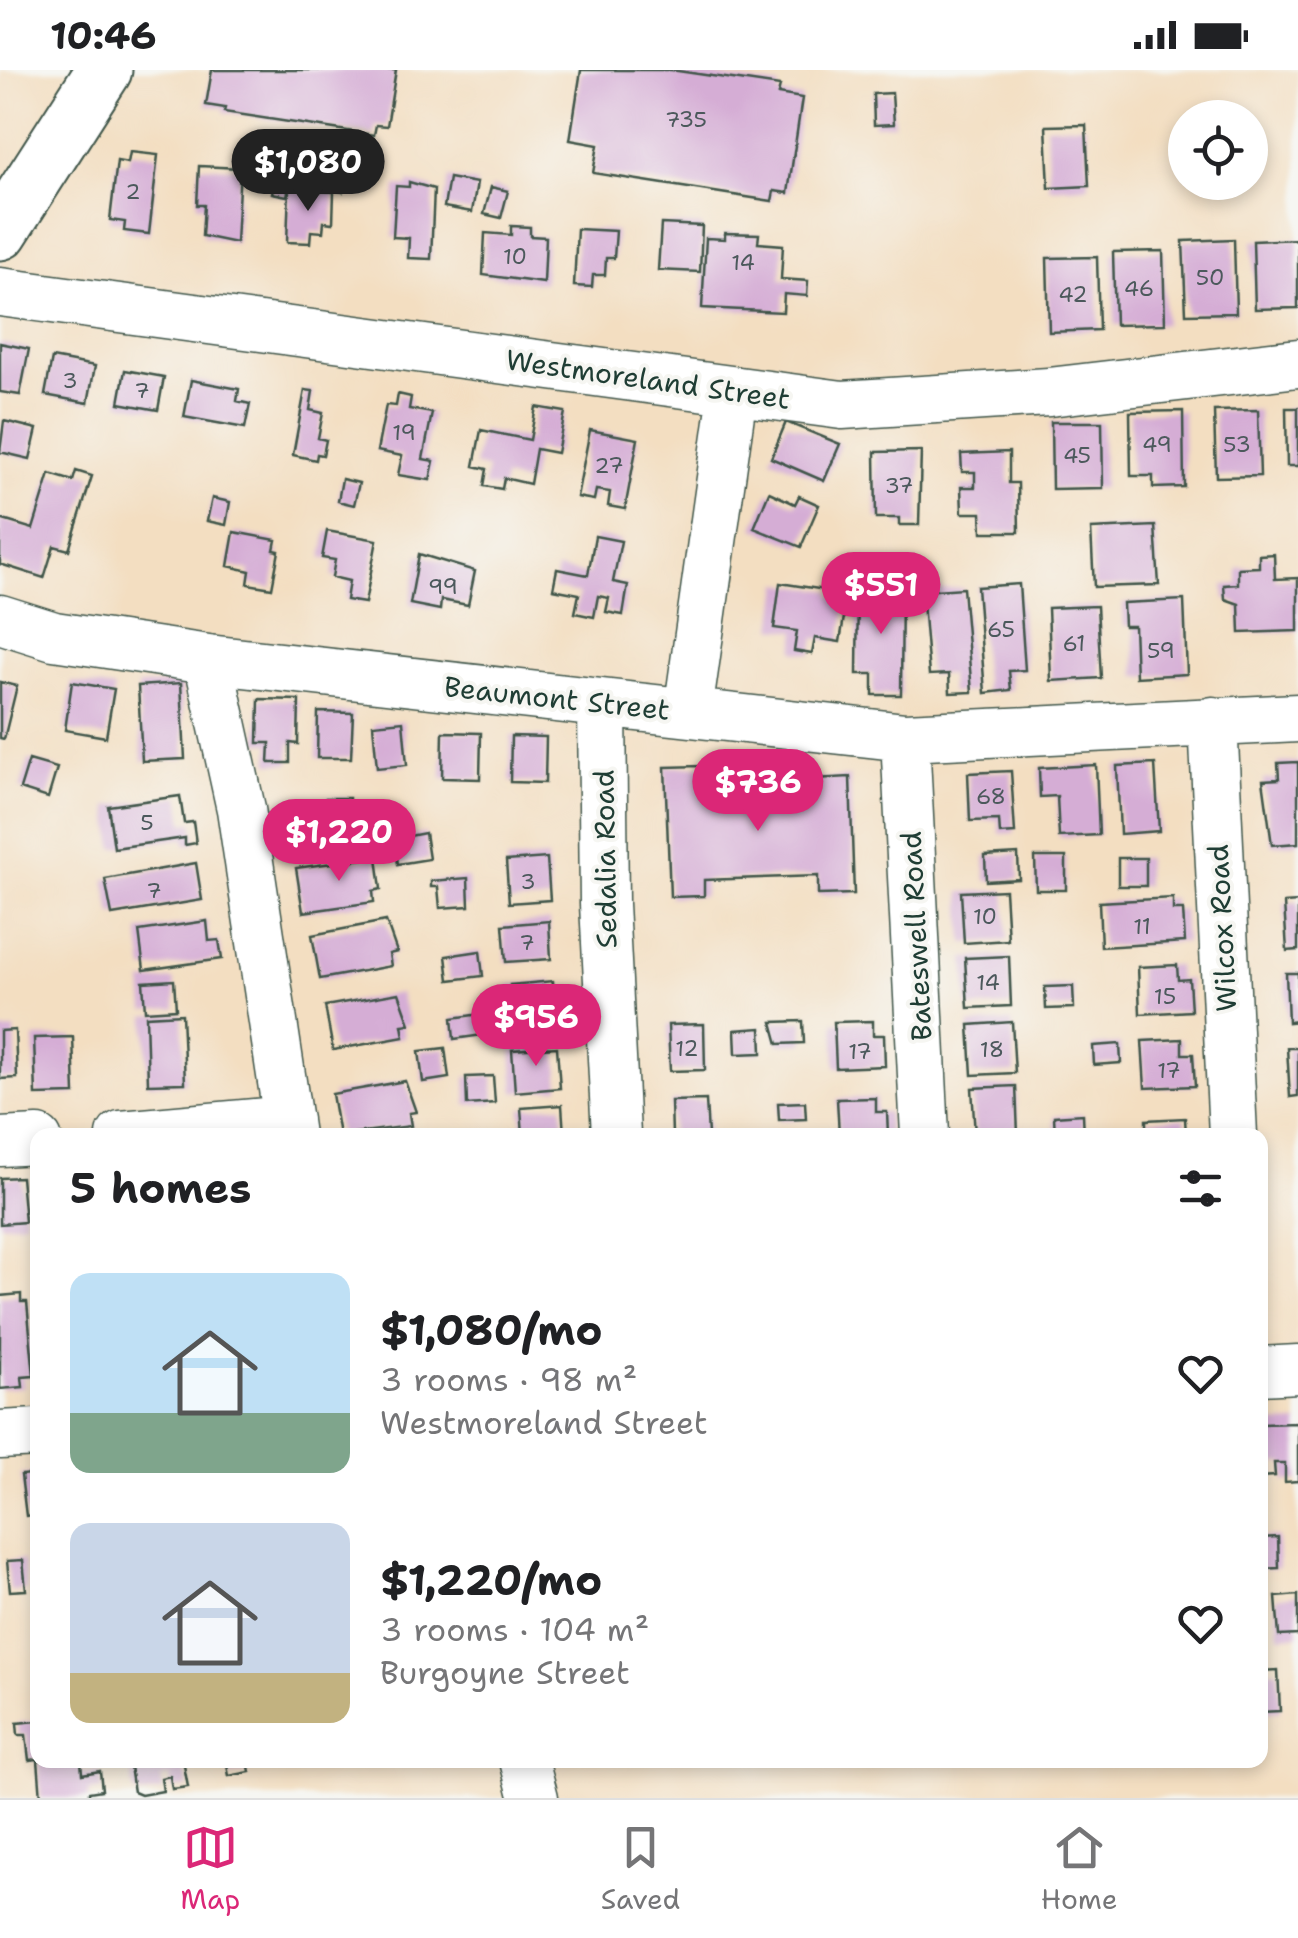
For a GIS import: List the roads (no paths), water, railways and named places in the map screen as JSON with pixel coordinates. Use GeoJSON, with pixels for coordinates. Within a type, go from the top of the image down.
{"type":"FeatureCollection","features":[{"type":"Feature","properties":{"kind":"main road"},"geometry":{"type":"LineString","coordinates":[[0,232],[104,70]]}},
{"type":"Feature","properties":{"kind":"street","name":"Westmoreland Street"},"geometry":{"type":"LineString","coordinates":[[0,292],[842,405],[928,403],[1298,363]]}},
{"type":"Feature","properties":{"kind":"street"},"geometry":{"type":"LineString","coordinates":[[688,712],[733,393]]}},
{"type":"Feature","properties":{"kind":"street","name":"Beaumont Street"},"geometry":{"type":"LineString","coordinates":[[0,619],[54,636],[208,660],[906,737],[1298,718]]}},
{"type":"Feature","properties":{"kind":"street"},"geometry":{"type":"LineString","coordinates":[[208,660],[241,809],[289,1128]]}},
{"type":"Feature","properties":{"kind":"street","name":"Sedalia Road"},"geometry":{"type":"LineString","coordinates":[[602,702],[604,904],[616,1128]]}},
{"type":"Feature","properties":{"kind":"street","name":"Wilcox Road"},"geometry":{"type":"LineString","coordinates":[[1213,722],[1233,1128]]}},
{"type":"Feature","properties":{"kind":"street","name":"Bateswell Road"},"geometry":{"type":"LineString","coordinates":[[906,737],[925,1128]]}},
{"type":"Feature","properties":{"kind":"street"},"geometry":{"type":"LineString","coordinates":[[0,1142],[30,1140]]}},
{"type":"Feature","properties":{"kind":"street"},"geometry":{"type":"LineString","coordinates":[[1268,1371],[1298,1369]]}},
{"type":"Feature","properties":{"kind":"street"},"geometry":{"type":"LineString","coordinates":[[0,1436],[30,1434]]}},
{"type":"Feature","properties":{"kind":"street"},"geometry":{"type":"LineString","coordinates":[[526,1768],[534,1798]]}}]}
